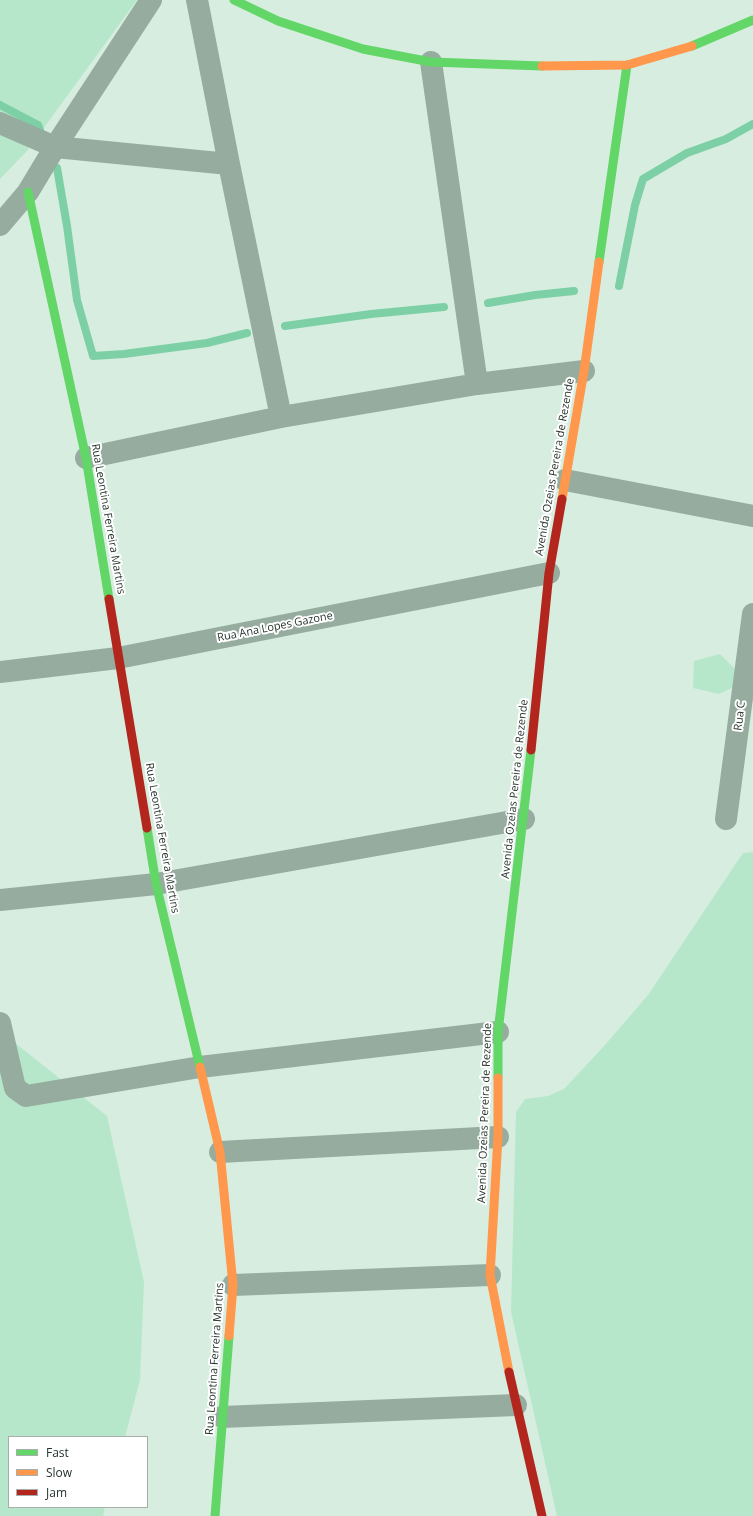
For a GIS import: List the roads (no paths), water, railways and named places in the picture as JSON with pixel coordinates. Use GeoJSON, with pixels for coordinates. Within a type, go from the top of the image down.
{"type":"FeatureCollection","features":[{"type":"Feature","properties":{"kind":"street"},"geometry":{"type":"LineString","coordinates":[[0,225],[28,192],[55,147],[152,0]]}},
{"type":"Feature","properties":{"kind":"street"},"geometry":{"type":"LineString","coordinates":[[197,0],[281,418]]}},
{"type":"Feature","properties":{"kind":"street"},"geometry":{"type":"LineString","coordinates":[[234,0],[278,21],[363,49],[431,62],[511,66],[627,65],[699,44],[753,20]]}},
{"type":"Feature","properties":{"kind":"street"},"geometry":{"type":"LineString","coordinates":[[431,62],[477,384]]}},
{"type":"Feature","properties":{"kind":"street","name":"Avenida Ozeias Pereira de Rezende"},"geometry":{"type":"LineString","coordinates":[[542,1516],[516,1405],[490,1275],[498,1137],[498,1032],[524,819],[549,573],[584,371],[627,65]]}},
{"type":"Feature","properties":{"kind":"street"},"geometry":{"type":"LineString","coordinates":[[0,123],[55,147],[229,164]]}},
{"type":"Feature","properties":{"kind":"street","name":"Rua Leontina Ferreira Martins"},"geometry":{"type":"LineString","coordinates":[[28,192],[86,458],[156,884],[220,1152],[233,1285],[215,1516]]}},
{"type":"Feature","properties":{"kind":"street"},"geometry":{"type":"LineString","coordinates":[[86,458],[281,418],[477,384],[584,371]]}},
{"type":"Feature","properties":{"kind":"street"},"geometry":{"type":"LineString","coordinates":[[566,480],[753,516]]}},
{"type":"Feature","properties":{"kind":"street","name":"Rua Ana Lopes Gazone"},"geometry":{"type":"LineString","coordinates":[[0,672],[118,658],[549,573]]}},
{"type":"Feature","properties":{"kind":"street","name":"Rua C"},"geometry":{"type":"LineString","coordinates":[[726,819],[753,614]]}},
{"type":"Feature","properties":{"kind":"street"},"geometry":{"type":"LineString","coordinates":[[0,900],[156,884],[524,819]]}},
{"type":"Feature","properties":{"kind":"street"},"geometry":{"type":"LineString","coordinates":[[0,1023],[15,1088],[26,1096],[200,1067],[498,1032]]}},
{"type":"Feature","properties":{"kind":"street"},"geometry":{"type":"LineString","coordinates":[[220,1152],[498,1137]]}},
{"type":"Feature","properties":{"kind":"street"},"geometry":{"type":"LineString","coordinates":[[233,1285],[490,1275]]}},
{"type":"Feature","properties":{"kind":"street"},"geometry":{"type":"LineString","coordinates":[[222,1417],[516,1405]]}},
{"type":"Feature","properties":{"kind":"waterway"},"geometry":{"type":"LineString","coordinates":[[0,105],[38,125],[40,130]]}},
{"type":"Feature","properties":{"kind":"waterway"},"geometry":{"type":"LineString","coordinates":[[619,286],[635,205],[643,179],[687,153],[726,139],[753,124]]}},
{"type":"Feature","properties":{"kind":"waterway"},"geometry":{"type":"LineString","coordinates":[[57,168],[77,300],[93,356],[124,354],[207,343],[247,333]]}},
{"type":"Feature","properties":{"kind":"waterway"},"geometry":{"type":"LineString","coordinates":[[488,303],[535,295],[574,291]]}},
{"type":"Feature","properties":{"kind":"waterway"},"geometry":{"type":"LineString","coordinates":[[285,326],[371,314],[444,307]]}}]}
